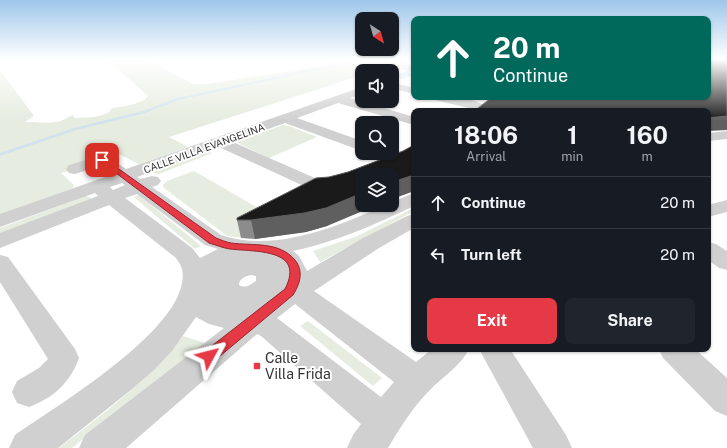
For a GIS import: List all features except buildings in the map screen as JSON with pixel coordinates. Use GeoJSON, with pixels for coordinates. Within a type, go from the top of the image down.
{"type":"FeatureCollection","features":[{"type":"Feature","properties":{"kind":"street"},"geometry":{"type":"LineString","coordinates":[[399,87],[411,90]]}},
{"type":"Feature","properties":{"kind":"street","name":"CALLE VILLA EVANGELINA"},"geometry":{"type":"LineString","coordinates":[[0,240],[120,187],[229,145],[285,118],[355,93]]}},
{"type":"Feature","properties":{"kind":"street"},"geometry":{"type":"LineString","coordinates":[[339,99],[411,120]]}},
{"type":"Feature","properties":{"kind":"street"},"geometry":{"type":"LineString","coordinates":[[452,100],[480,108]]}},
{"type":"Feature","properties":{"kind":"street"},"geometry":{"type":"LineString","coordinates":[[285,118],[355,143]]}},
{"type":"Feature","properties":{"kind":"street"},"geometry":{"type":"LineString","coordinates":[[711,137],[727,135]]}},
{"type":"Feature","properties":{"kind":"street"},"geometry":{"type":"LineString","coordinates":[[229,145],[314,184],[331,185],[350,178]]}},
{"type":"Feature","properties":{"kind":"street"},"geometry":{"type":"LineString","coordinates":[[711,146],[727,145]]}},
{"type":"Feature","properties":{"kind":"street"},"geometry":{"type":"LineString","coordinates":[[399,159],[411,153]]}},
{"type":"Feature","properties":{"kind":"street"},"geometry":{"type":"LineString","coordinates":[[120,187],[184,253],[194,267],[305,298],[417,381]]}},
{"type":"Feature","properties":{"kind":"street"},"geometry":{"type":"LineString","coordinates":[[120,187],[213,240],[230,246],[271,328],[384,421]]}},
{"type":"Feature","properties":{"kind":"street","name":"CALLE VILLA EVANGELINA"},"geometry":{"type":"LineString","coordinates":[[0,221],[120,187]]}},
{"type":"Feature","properties":{"kind":"street"},"geometry":{"type":"LineString","coordinates":[[98,448],[186,374],[249,282],[293,244],[336,233],[411,200]]}},
{"type":"Feature","properties":{"kind":"street"},"geometry":{"type":"LineString","coordinates":[[711,210],[727,206]]}},
{"type":"Feature","properties":{"kind":"street"},"geometry":{"type":"LineString","coordinates":[[28,448],[144,361],[162,342],[183,315],[249,282],[368,244],[411,222]]}},
{"type":"Feature","properties":{"kind":"street"},"geometry":{"type":"LineString","coordinates":[[711,251],[727,262]]}},
{"type":"Feature","properties":{"kind":"street"},"geometry":{"type":"LineString","coordinates":[[0,263],[64,358],[62,365],[53,376],[29,392]]}},
{"type":"Feature","properties":{"kind":"street"},"geometry":{"type":"LineString","coordinates":[[366,448],[400,399],[417,381],[451,352]]}},
{"type":"Feature","properties":{"kind":"street"},"geometry":{"type":"LineString","coordinates":[[496,352],[553,448]]}},
{"type":"Feature","properties":{"kind":"street"},"geometry":{"type":"LineString","coordinates":[[677,352],[727,400]]}},
{"type":"Feature","properties":{"kind":"shaded area"},"geometry":{"type":"Polygon","coordinates":[[[0,80],[7,80],[34,116],[25,122],[43,123],[61,121],[73,115],[75,118],[101,116],[109,112],[112,108],[137,103],[148,96],[130,80],[185,80],[193,84],[206,84],[233,80],[347,80],[169,137],[188,147],[140,164],[119,154],[61,173],[73,184],[74,186],[71,189],[0,215],[0,80]]]}},
{"type":"Feature","properties":{"kind":"shaded area"},"geometry":{"type":"Polygon","coordinates":[[[283,125],[317,137],[269,158],[238,143],[242,140],[283,125]]]}},
{"type":"Feature","properties":{"kind":"shaded area"},"geometry":{"type":"Polygon","coordinates":[[[209,151],[212,153],[159,174],[152,173],[153,171],[209,151]]]}},
{"type":"Feature","properties":{"kind":"shaded area"},"geometry":{"type":"Polygon","coordinates":[[[194,171],[272,216],[355,206],[355,207],[292,228],[254,236],[238,237],[226,235],[164,188],[163,185],[167,181],[194,171]]]}},
{"type":"Feature","properties":{"kind":"shaded area"},"geometry":{"type":"Polygon","coordinates":[[[139,195],[201,246],[195,249],[134,197],[139,195]]]}},
{"type":"Feature","properties":{"kind":"shaded area"},"geometry":{"type":"Polygon","coordinates":[[[86,196],[91,198],[90,200],[0,235],[0,228],[86,196]]]}},
{"type":"Feature","properties":{"kind":"shaded area"},"geometry":{"type":"Polygon","coordinates":[[[411,209],[411,213],[320,262],[313,251],[355,237],[411,209]]]}},
{"type":"Feature","properties":{"kind":"shaded area"},"geometry":{"type":"Polygon","coordinates":[[[308,321],[382,378],[373,386],[300,326],[308,321]]]}},
{"type":"Feature","properties":{"kind":"shaded area"},"geometry":{"type":"Polygon","coordinates":[[[183,336],[208,344],[161,377],[72,448],[59,448],[125,396],[170,352],[183,336]]]}},
{"type":"Feature","properties":{"kind":"waterway"},"geometry":{"type":"LineString","coordinates":[[0,155],[75,129],[144,112],[178,99],[266,80]]}},
{"type":"Feature","properties":{"kind":"place","name":"Calle Villa Frida"},"geometry":{"type":"Point","coordinates":[257,366]}},
{"type":"Feature","properties":{"kind":"route"},"geometry":{"type":"LineString","coordinates":[[102,160],[213,240],[230,246],[270,249],[286,256],[291,261],[296,274],[295,281],[289,292],[209,356]]}}]}
